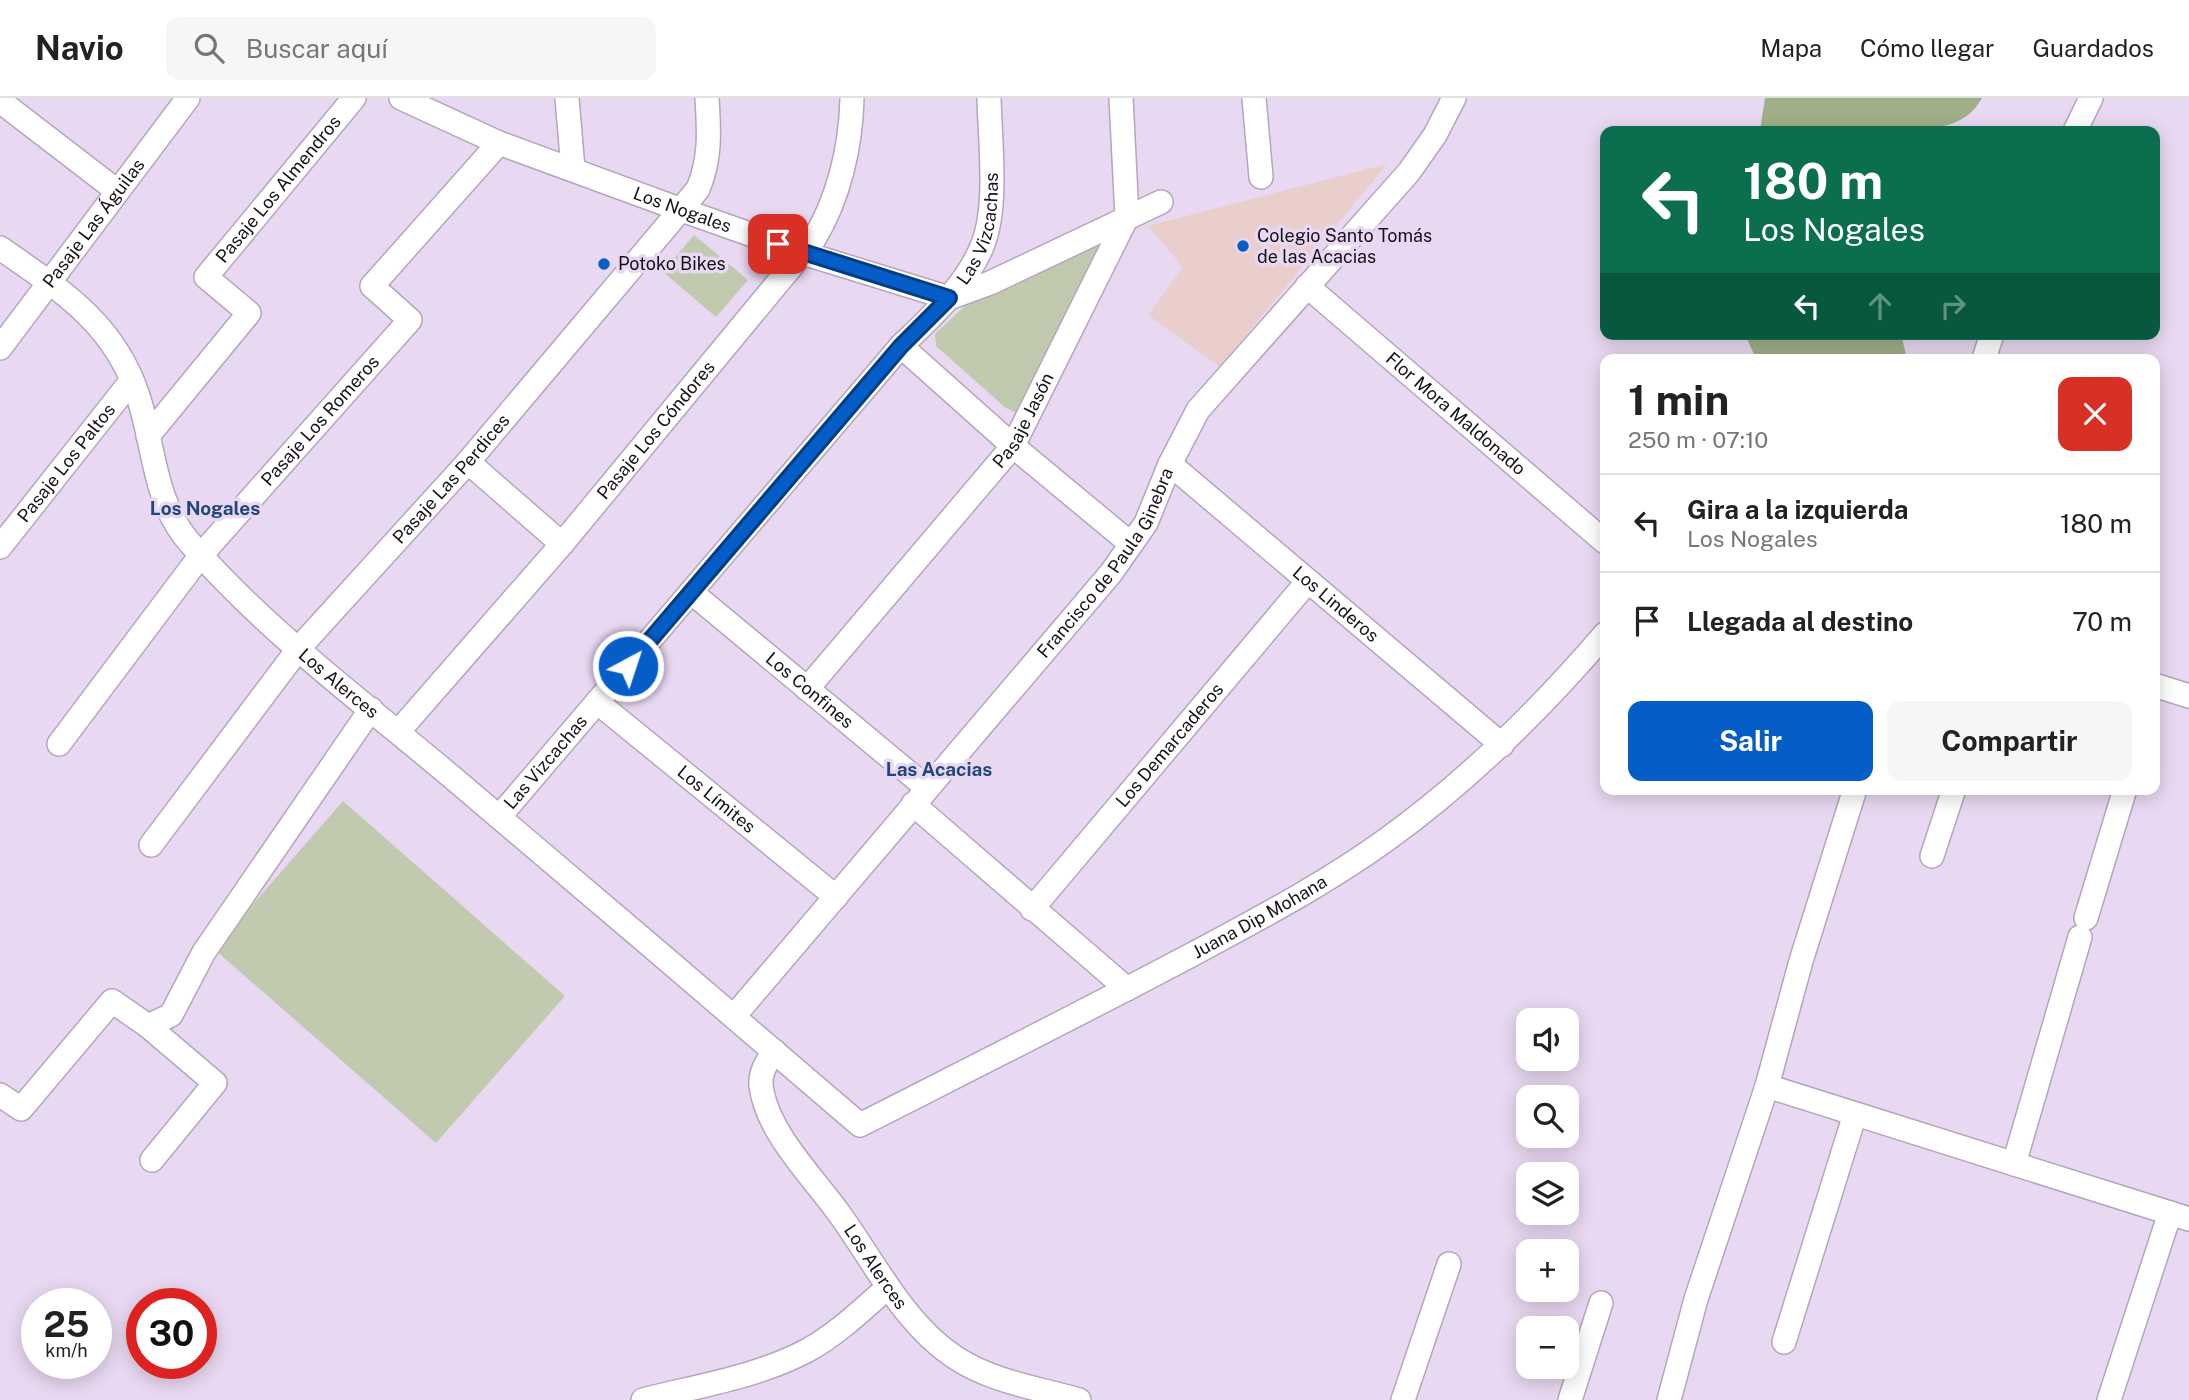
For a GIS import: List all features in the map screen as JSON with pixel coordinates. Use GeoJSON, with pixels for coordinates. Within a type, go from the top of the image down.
{"type":"FeatureCollection","features":[{"type":"Feature","properties":{"kind":"street","name":"Pasaje Las Águilas"},"geometry":{"type":"LineString","coordinates":[[0,348],[188,98]]}},
{"type":"Feature","properties":{"kind":"street","name":"Pasaje Los Almendros"},"geometry":{"type":"LineString","coordinates":[[148,436],[249,313],[205,277],[354,98]]}},
{"type":"Feature","properties":{"kind":"street","name":"Los Nogales"},"geometry":{"type":"LineString","coordinates":[[401,98],[429,105],[499,143],[679,209],[803,253],[949,298]]}},
{"type":"Feature","properties":{"kind":"street"},"geometry":{"type":"LineString","coordinates":[[567,98],[573,169]]}},
{"type":"Feature","properties":{"kind":"street","name":"Pasaje Las Perdices"},"geometry":{"type":"LineString","coordinates":[[151,845],[299,648],[468,462],[698,189],[708,161],[707,98]]}},
{"type":"Feature","properties":{"kind":"street","name":"Pasaje Los Cóndores"},"geometry":{"type":"LineString","coordinates":[[398,732],[562,544],[803,253],[830,211],[849,142],[852,98]]}},
{"type":"Feature","properties":{"kind":"street","name":"Las Vizcachas"},"geometry":{"type":"LineString","coordinates":[[499,817],[901,346],[949,298],[977,257],[987,232],[989,98]]}},
{"type":"Feature","properties":{"kind":"street","name":"Pasaje Jasón"},"geometry":{"type":"LineString","coordinates":[[807,689],[1013,446],[1127,217],[1121,98]]}},
{"type":"Feature","properties":{"kind":"street"},"geometry":{"type":"LineString","coordinates":[[1254,98],[1261,177]]}},
{"type":"Feature","properties":{"kind":"street","name":"Francisco de Paula Ginebra"},"geometry":{"type":"LineString","coordinates":[[734,1015],[1111,573],[1146,523],[1170,464],[1198,410],[1409,172],[1435,135],[1454,98]]}},
{"type":"Feature","properties":{"kind":"street"},"geometry":{"type":"LineString","coordinates":[[2078,126],[2091,98]]}},
{"type":"Feature","properties":{"kind":"street"},"geometry":{"type":"LineString","coordinates":[[0,101],[117,191]]}},
{"type":"Feature","properties":{"kind":"street","name":"Pasaje Los Romeros"},"geometry":{"type":"LineString","coordinates":[[59,744],[201,555],[410,320],[372,286],[499,143]]}},
{"type":"Feature","properties":{"kind":"street"},"geometry":{"type":"LineString","coordinates":[[949,298],[990,283],[1161,202]]}},
{"type":"Feature","properties":{"kind":"street","name":"Los Alerces"},"geometry":{"type":"LineString","coordinates":[[0,247],[99,323],[132,380],[161,494],[169,512],[201,555],[299,648],[734,1015],[860,1125]]}},
{"type":"Feature","properties":{"kind":"street","name":"Flor Mora Maldonado"},"geometry":{"type":"LineString","coordinates":[[1307,286],[1600,538]]}},
{"type":"Feature","properties":{"kind":"street"},"geometry":{"type":"LineString","coordinates":[[901,346],[1013,446],[1131,544]]}},
{"type":"Feature","properties":{"kind":"street","name":"Pasaje Los Paltos"},"geometry":{"type":"LineString","coordinates":[[0,547],[132,380]]}},
{"type":"Feature","properties":{"kind":"street"},"geometry":{"type":"LineString","coordinates":[[468,462],[562,544]]}},
{"type":"Feature","properties":{"kind":"street","name":"Los Linderos"},"geometry":{"type":"LineString","coordinates":[[1170,464],[1502,745]]}},
{"type":"Feature","properties":{"kind":"street","name":"Los Demarcaderos"},"geometry":{"type":"LineString","coordinates":[[1032,909],[1308,581]]}},
{"type":"Feature","properties":{"kind":"street","name":"Los Confines"},"geometry":{"type":"LineString","coordinates":[[691,592],[807,689],[920,796],[1032,909],[1127,989]]}},
{"type":"Feature","properties":{"kind":"street","name":"Juana Dip Mohana"},"geometry":{"type":"LineString","coordinates":[[860,1125],[1127,989],[1344,869],[1426,810],[1502,745],[1557,691],[1600,640]]}},
{"type":"Feature","properties":{"kind":"street"},"geometry":{"type":"LineString","coordinates":[[2160,689],[2189,696]]}},
{"type":"Feature","properties":{"kind":"street","name":"Los Límites"},"geometry":{"type":"LineString","coordinates":[[597,702],[836,897]]}},
{"type":"Feature","properties":{"kind":"street"},"geometry":{"type":"LineString","coordinates":[[148,1026],[171,1015],[204,951],[371,709]]}},
{"type":"Feature","properties":{"kind":"street"},"geometry":{"type":"LineString","coordinates":[[1669,1400],[1696,1299],[1767,1086],[1801,961],[1853,795]]}},
{"type":"Feature","properties":{"kind":"street"},"geometry":{"type":"LineString","coordinates":[[1932,856],[1952,795]]}},
{"type":"Feature","properties":{"kind":"street"},"geometry":{"type":"LineString","coordinates":[[2014,1164],[2123,795]]}},
{"type":"Feature","properties":{"kind":"street"},"geometry":{"type":"LineString","coordinates":[[0,1095],[21,1109],[112,1001],[148,1026],[215,1083],[152,1160]]}},
{"type":"Feature","properties":{"kind":"street","name":"Los Alerces"},"geometry":{"type":"LineString","coordinates":[[774,1051],[761,1079],[772,1114],[793,1153],[836,1209],[888,1287],[925,1333],[954,1357],[991,1375],[1079,1400]]}},
{"type":"Feature","properties":{"kind":"street"},"geometry":{"type":"LineString","coordinates":[[1767,1086],[2180,1216],[2109,1400]]}},
{"type":"Feature","properties":{"kind":"street"},"geometry":{"type":"LineString","coordinates":[[1784,1342],[1855,1114]]}},
{"type":"Feature","properties":{"kind":"street"},"geometry":{"type":"LineString","coordinates":[[1403,1400],[1449,1264]]}},
{"type":"Feature","properties":{"kind":"street"},"geometry":{"type":"LineString","coordinates":[[643,1400],[767,1367],[794,1357],[846,1324],[888,1287]]}},
{"type":"Feature","properties":{"kind":"street"},"geometry":{"type":"LineString","coordinates":[[1570,1400],[1601,1303]]}},
{"type":"Feature","properties":{"kind":"shaded area","name":"Colegio Santo Tomás de las Acacias"},"geometry":{"type":"Polygon","coordinates":[[[1387,164],[1220,367],[1148,315],[1183,267],[1148,226],[1387,164]]]}},
{"type":"Feature","properties":{"kind":"green space"},"geometry":{"type":"Polygon","coordinates":[[[1765,98],[1982,98],[1966,116],[1944,126],[1761,126],[1765,98]]]}},
{"type":"Feature","properties":{"kind":"green space"},"geometry":{"type":"Polygon","coordinates":[[[694,235],[748,280],[716,317],[663,272],[694,235]]]}},
{"type":"Feature","properties":{"kind":"green space"},"geometry":{"type":"Polygon","coordinates":[[[1109,237],[1021,415],[1006,408],[936,346],[935,334],[968,303],[1109,237]]]}},
{"type":"Feature","properties":{"kind":"green space"},"geometry":{"type":"Polygon","coordinates":[[[1748,340],[1902,340],[1906,354],[1754,354],[1748,340]]]}},
{"type":"Feature","properties":{"kind":"green space"},"geometry":{"type":"Polygon","coordinates":[[[343,801],[565,996],[436,1143],[214,949],[343,801]]]}},
{"type":"Feature","properties":{"kind":"place","name":"Colegio Santo Tomás de las Acacias"},"geometry":{"type":"Point","coordinates":[1243,246]}},
{"type":"Feature","properties":{"kind":"place","name":"Potoko Bikes"},"geometry":{"type":"Point","coordinates":[604,264]}},
{"type":"Feature","properties":{"kind":"district","name":"Los Nogales"},"geometry":{"type":"Point","coordinates":[205,508]}},
{"type":"Feature","properties":{"kind":"district","name":"Las Acacias"},"geometry":{"type":"Point","coordinates":[939,769]}},
{"type":"Feature","properties":{"kind":"route"},"geometry":{"type":"LineString","coordinates":[[628,666],[901,346],[949,298],[778,244]]}}]}
